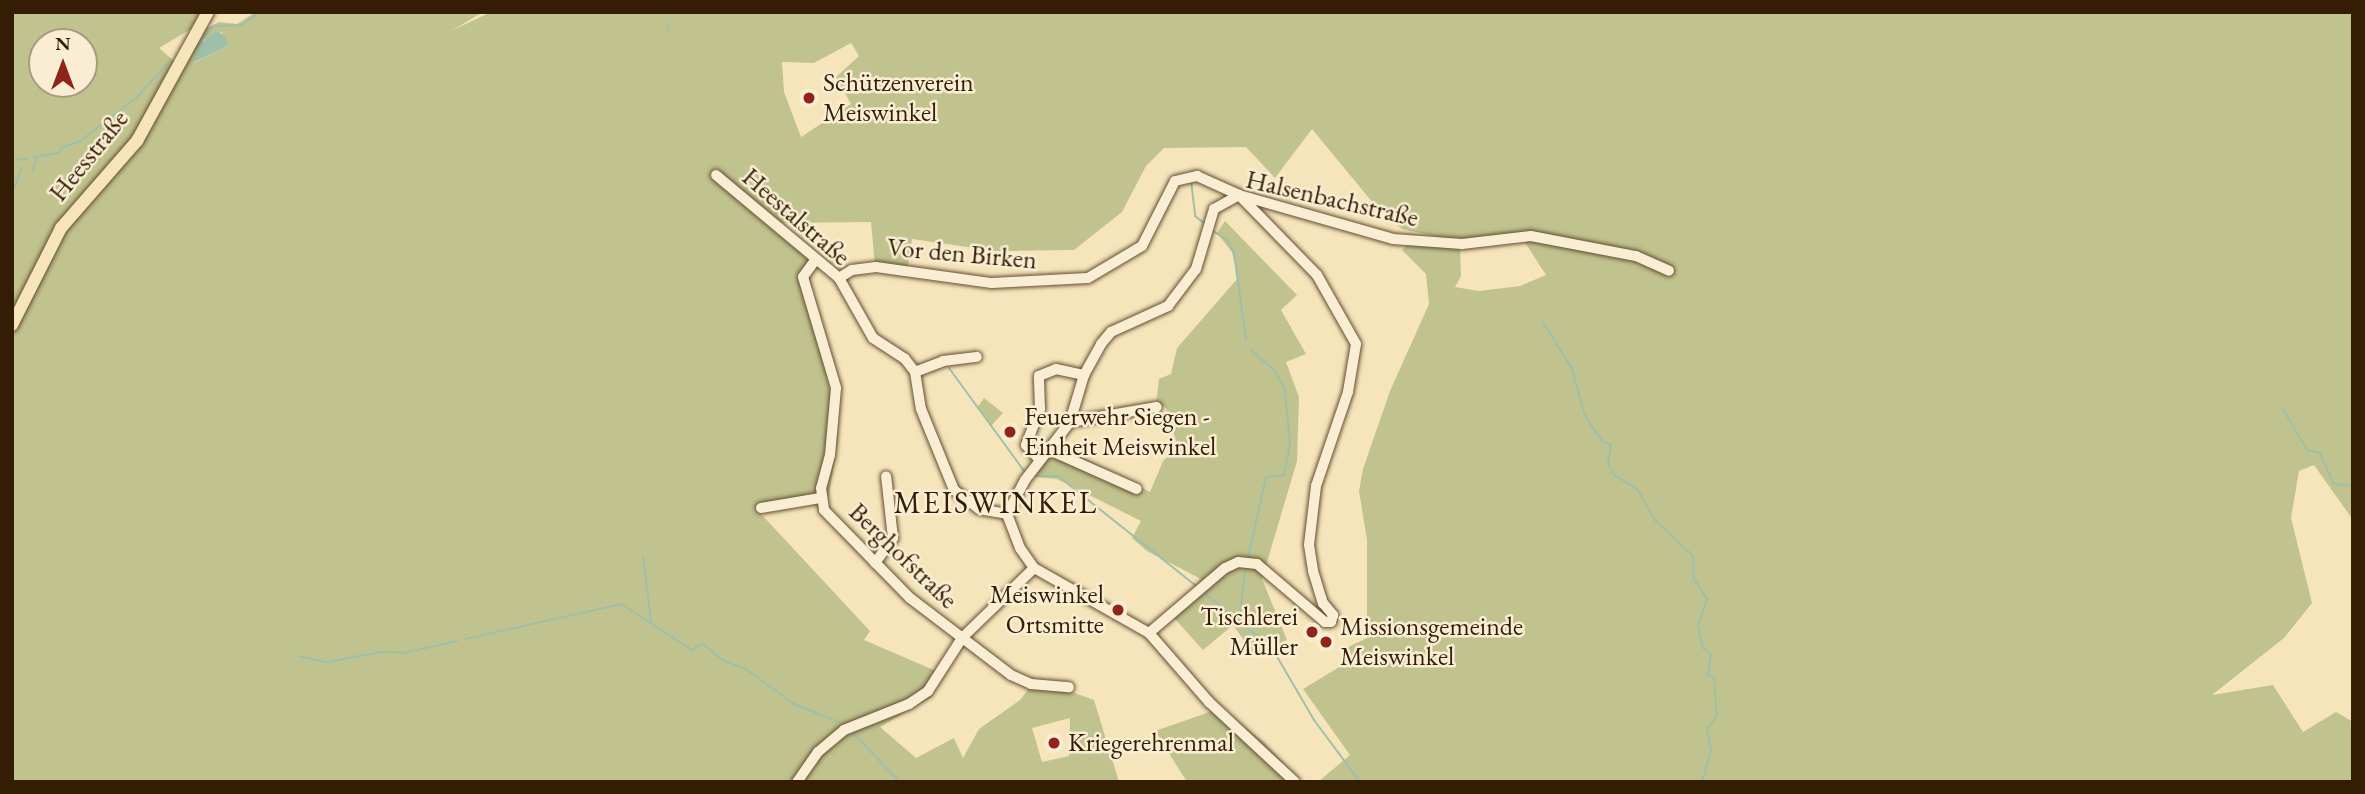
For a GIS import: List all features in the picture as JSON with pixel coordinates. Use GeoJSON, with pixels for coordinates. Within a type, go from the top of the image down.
{"type":"FeatureCollection","features":[{"type":"Feature","properties":{"kind":"main road","name":"Heesstraße"},"geometry":{"type":"LineString","coordinates":[[12,325],[42,261],[75,209],[137,141],[208,12]]}},
{"type":"Feature","properties":{"kind":"street","name":"Heestalstraße"},"geometry":{"type":"LineString","coordinates":[[716,175],[839,278],[873,338],[905,359],[915,372]]}},
{"type":"Feature","properties":{"kind":"street","name":"Vor den Birken"},"geometry":{"type":"LineString","coordinates":[[839,278],[876,267],[992,283],[1078,280],[1142,246],[1175,181],[1197,176],[1239,195]]}},
{"type":"Feature","properties":{"kind":"street","name":"Halsenbachstraße"},"geometry":{"type":"LineString","coordinates":[[1007,514],[1039,459],[1070,422],[1084,375],[1111,332],[1168,306],[1196,269],[1214,209],[1239,195],[1394,239],[1471,243],[1531,236],[1636,256],[1669,271]]}},
{"type":"Feature","properties":{"kind":"street"},"geometry":{"type":"LineString","coordinates":[[1149,634],[1225,568],[1238,562],[1258,564],[1325,622],[1332,619],[1313,571],[1309,545],[1315,486],[1348,392],[1356,344],[1317,275],[1239,195]]}},
{"type":"Feature","properties":{"kind":"street","name":"Berghofstraße"},"geometry":{"type":"LineString","coordinates":[[816,259],[803,277],[836,388],[830,455],[820,498],[836,523],[910,598],[962,638],[1011,675],[1031,684],[1069,687]]}},
{"type":"Feature","properties":{"kind":"street"},"geometry":{"type":"LineString","coordinates":[[977,357],[943,361],[915,372],[920,409],[948,481],[979,509],[1007,514],[1034,568],[1149,634],[1209,702],[1296,782]]}},
{"type":"Feature","properties":{"kind":"street"},"geometry":{"type":"LineString","coordinates":[[1039,459],[1026,445],[1040,409],[1039,376],[1056,369],[1084,375]]}},
{"type":"Feature","properties":{"kind":"street"},"geometry":{"type":"LineString","coordinates":[[1070,422],[1157,407]]}},
{"type":"Feature","properties":{"kind":"street"},"geometry":{"type":"LineString","coordinates":[[1047,449],[1137,489]]}},
{"type":"Feature","properties":{"kind":"street"},"geometry":{"type":"LineString","coordinates":[[875,562],[893,537],[886,477]]}},
{"type":"Feature","properties":{"kind":"street"},"geometry":{"type":"LineString","coordinates":[[761,508],[820,498]]}},
{"type":"Feature","properties":{"kind":"street"},"geometry":{"type":"LineString","coordinates":[[797,782],[818,752],[844,730],[909,704],[928,691],[962,638],[1034,568]]}},
{"type":"Feature","properties":{"kind":"shaded area"},"geometry":{"type":"Polygon","coordinates":[[[12,12],[200,12],[191,29],[159,48],[183,69],[205,29],[219,22],[237,24],[256,12],[483,12],[451,31],[491,12],[2353,12],[2353,520],[2314,465],[2299,471],[2291,518],[2312,603],[2284,638],[2212,695],[2273,685],[2303,732],[2336,712],[2353,722],[2353,782],[1318,782],[1350,755],[1303,689],[1346,663],[1348,647],[1367,638],[1367,540],[1359,491],[1363,469],[1390,391],[1429,304],[1426,274],[1402,250],[1408,245],[1460,246],[1461,276],[1455,287],[1479,291],[1520,286],[1546,275],[1522,238],[1477,245],[1402,229],[1373,203],[1312,129],[1275,178],[1246,147],[1164,148],[1146,166],[1122,212],[1074,250],[995,251],[912,239],[908,266],[875,265],[871,222],[778,223],[818,264],[809,274],[838,438],[829,496],[761,514],[870,631],[864,640],[936,671],[932,697],[880,727],[916,758],[954,738],[963,758],[979,729],[1020,700],[1031,686],[1072,692],[1094,700],[1119,782],[12,782],[12,12]],[[222,32],[204,40],[193,63],[228,46],[222,32]],[[851,43],[814,63],[782,62],[784,92],[801,137],[851,104],[836,77],[859,56],[851,43]],[[1070,718],[1032,728],[1042,762],[1069,756],[1070,718]]]}},
{"type":"Feature","properties":{"kind":"shaded area"},"geometry":{"type":"Polygon","coordinates":[[[215,31],[225,35],[228,46],[192,63],[200,45],[215,31]]]}},
{"type":"Feature","properties":{"kind":"shaded area"},"geometry":{"type":"Polygon","coordinates":[[[1225,221],[1297,295],[1281,310],[1306,354],[1286,362],[1299,397],[1297,461],[1262,579],[1287,640],[1255,656],[1233,625],[1203,650],[1174,618],[1201,579],[1147,551],[1132,538],[1141,521],[1057,479],[1034,477],[1056,444],[1150,492],[1163,461],[1178,447],[1166,408],[1156,403],[1159,379],[1171,374],[1177,348],[1238,278],[1232,252],[1217,233],[1225,221]]]}},
{"type":"Feature","properties":{"kind":"shaded area"},"geometry":{"type":"Polygon","coordinates":[[[984,398],[1003,413],[991,426],[977,408],[984,398]]]}},
{"type":"Feature","properties":{"kind":"shaded area"},"geometry":{"type":"Polygon","coordinates":[[[1221,708],[1265,743],[1301,782],[1187,782],[1155,731],[1221,708]]]}},
{"type":"Feature","properties":{"kind":"waterway"},"geometry":{"type":"LineString","coordinates":[[193,52],[213,26],[242,25],[259,12]]}},
{"type":"Feature","properties":{"kind":"waterway"},"geometry":{"type":"LineString","coordinates":[[668,30],[669,23]]}},
{"type":"Feature","properties":{"kind":"waterway"},"geometry":{"type":"LineString","coordinates":[[33,157],[59,153],[62,147],[79,142],[137,97],[168,63]]}},
{"type":"Feature","properties":{"kind":"waterway"},"geometry":{"type":"LineString","coordinates":[[33,170],[37,157]]}},
{"type":"Feature","properties":{"kind":"waterway"},"geometry":{"type":"LineString","coordinates":[[12,160],[27,159]]}},
{"type":"Feature","properties":{"kind":"waterway"},"geometry":{"type":"LineString","coordinates":[[12,193],[22,168]]}},
{"type":"Feature","properties":{"kind":"waterway"},"geometry":{"type":"LineString","coordinates":[[1191,181],[1195,216],[1204,223]]}},
{"type":"Feature","properties":{"kind":"waterway"},"geometry":{"type":"LineString","coordinates":[[1213,231],[1227,240],[1234,253],[1246,340]]}},
{"type":"Feature","properties":{"kind":"waterway"},"geometry":{"type":"LineString","coordinates":[[1543,322],[1572,369],[1585,416],[1602,441],[1611,445],[1608,464],[1614,475],[1637,489],[1655,520],[1693,556],[1694,579],[1707,599],[1698,625],[1703,648],[1711,654],[1707,676],[1714,677],[1717,716],[1707,729],[1711,751],[1702,782]]}},
{"type":"Feature","properties":{"kind":"waterway"},"geometry":{"type":"LineString","coordinates":[[1248,558],[1266,477],[1284,475],[1290,445],[1285,390],[1275,371],[1250,349]]}},
{"type":"Feature","properties":{"kind":"waterway"},"geometry":{"type":"LineString","coordinates":[[949,368],[1024,471]]}},
{"type":"Feature","properties":{"kind":"waterway"},"geometry":{"type":"LineString","coordinates":[[2283,409],[2307,450],[2320,453],[2334,484],[2353,486]]}},
{"type":"Feature","properties":{"kind":"waterway"},"geometry":{"type":"LineString","coordinates":[[1035,476],[1058,476],[1195,585]]}},
{"type":"Feature","properties":{"kind":"waterway"},"geometry":{"type":"LineString","coordinates":[[643,556],[651,622]]}},
{"type":"Feature","properties":{"kind":"waterway"},"geometry":{"type":"LineString","coordinates":[[1239,619],[1246,568]]}},
{"type":"Feature","properties":{"kind":"waterway"},"geometry":{"type":"LineString","coordinates":[[1203,592],[1272,648],[1314,720],[1360,782]]}},
{"type":"Feature","properties":{"kind":"waterway"},"geometry":{"type":"LineString","coordinates":[[466,639],[621,604],[692,650],[703,644],[724,661],[746,669],[794,704],[844,724]]}},
{"type":"Feature","properties":{"kind":"waterway"},"geometry":{"type":"LineString","coordinates":[[298,656],[327,662],[381,652],[404,653],[457,641]]}},
{"type":"Feature","properties":{"kind":"waterway"},"geometry":{"type":"LineString","coordinates":[[852,732],[900,782]]}},
{"type":"Feature","properties":{"kind":"place","name":"Schützenverein Meiswinkel"},"geometry":{"type":"Point","coordinates":[809,98]}},
{"type":"Feature","properties":{"kind":"place","name":"Feuerwehr Siegen - Einheit Meiswinkel"},"geometry":{"type":"Point","coordinates":[1010,432]}},
{"type":"Feature","properties":{"kind":"place","name":"Meiswinkel Ortsmitte"},"geometry":{"type":"Point","coordinates":[1118,610]}},
{"type":"Feature","properties":{"kind":"place","name":"Tischlerei Müller"},"geometry":{"type":"Point","coordinates":[1312,632]}},
{"type":"Feature","properties":{"kind":"place","name":"Missionsgemeinde Meiswinkel"},"geometry":{"type":"Point","coordinates":[1326,642]}},
{"type":"Feature","properties":{"kind":"place","name":"Kriegerehrenmal"},"geometry":{"type":"Point","coordinates":[1054,743]}},
{"type":"Feature","properties":{"kind":"district","name":"MEISWINKEL"},"geometry":{"type":"Point","coordinates":[996,503]}}]}
